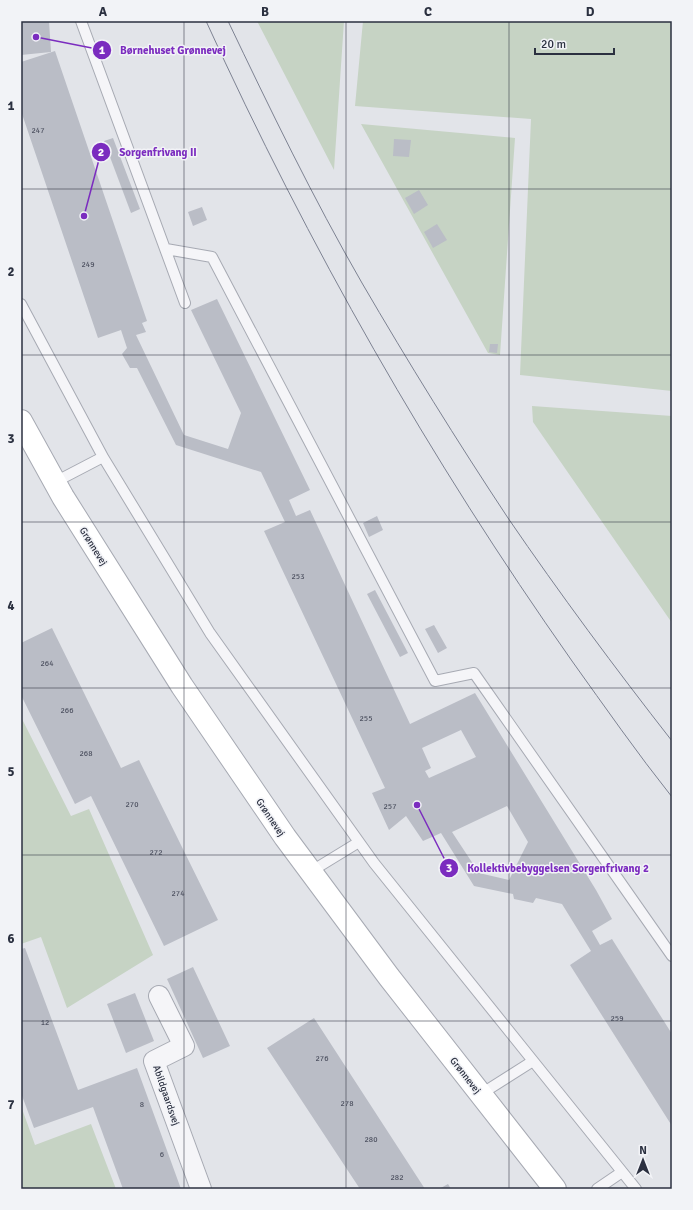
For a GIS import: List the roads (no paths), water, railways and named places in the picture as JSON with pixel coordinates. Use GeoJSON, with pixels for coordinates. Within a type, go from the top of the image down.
{"type":"FeatureCollection","features":[{"type":"Feature","properties":{"kind":"street","name":"Grønnevej"},"geometry":{"type":"LineString","coordinates":[[21,422],[55,482],[182,686],[285,837],[389,977],[555,1189]]}},
{"type":"Feature","properties":{"kind":"street","name":"Abildgaardsvej"},"geometry":{"type":"LineString","coordinates":[[159,996],[184,1046],[154,1061],[201,1189]]}},
{"type":"Feature","properties":{"kind":"lane"},"geometry":{"type":"LineString","coordinates":[[81,21],[186,303]]}},
{"type":"Feature","properties":{"kind":"lane"},"geometry":{"type":"LineString","coordinates":[[166,249],[212,258],[435,681],[474,673],[672,956]]}},
{"type":"Feature","properties":{"kind":"lane"},"geometry":{"type":"LineString","coordinates":[[21,304],[103,457],[210,633],[379,869],[636,1189]]}},
{"type":"Feature","properties":{"kind":"lane"},"geometry":{"type":"LineString","coordinates":[[55,482],[103,457]]}},
{"type":"Feature","properties":{"kind":"lane"},"geometry":{"type":"LineString","coordinates":[[310,872],[359,842]]}},
{"type":"Feature","properties":{"kind":"lane"},"geometry":{"type":"LineString","coordinates":[[481,1094],[533,1060]]}},
{"type":"Feature","properties":{"kind":"lane"},"geometry":{"type":"LineString","coordinates":[[597,1189],[622,1172]]}},
{"type":"Feature","properties":{"kind":"tram line"},"geometry":{"type":"LineString","coordinates":[[206,21],[245,105],[329,269],[374,350],[421,429],[519,584],[609,713],[672,797]]}},
{"type":"Feature","properties":{"kind":"tram line"},"geometry":{"type":"LineString","coordinates":[[228,21],[326,219],[362,283],[433,401],[508,518],[588,631],[672,741]]}},
{"type":"Feature","properties":{"kind":"place","name":"Børnehuset Grønnevej"},"geometry":{"type":"Point","coordinates":[36,37]}},
{"type":"Feature","properties":{"kind":"place","name":"Sorgenfrivang II"},"geometry":{"type":"Point","coordinates":[84,216]}},
{"type":"Feature","properties":{"kind":"place","name":"Kollektivbebyggelsen Sorgenfrivang 2"},"geometry":{"type":"Point","coordinates":[417,805]}}]}
